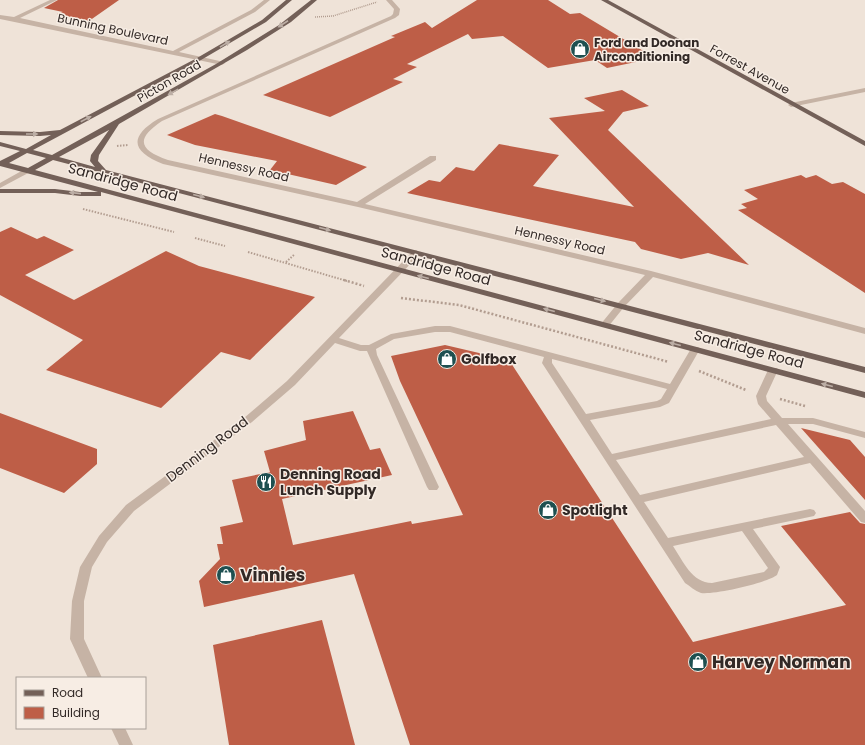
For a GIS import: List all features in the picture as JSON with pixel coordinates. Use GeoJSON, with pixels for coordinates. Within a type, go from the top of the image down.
{"type":"FeatureCollection","features":[{"type":"Feature","properties":{"kind":"main road","name":"Picton Road"},"geometry":{"type":"LineString","coordinates":[[1,164],[199,59],[264,21],[289,0]]}},
{"type":"Feature","properties":{"kind":"main road","name":"Picton Road"},"geometry":{"type":"LineString","coordinates":[[28,171],[119,122],[222,63],[295,17],[314,0]]}},
{"type":"Feature","properties":{"kind":"main road","name":"Forrest Avenue"},"geometry":{"type":"LineString","coordinates":[[604,0],[791,105],[865,144]]}},
{"type":"Feature","properties":{"kind":"main road"},"geometry":{"type":"LineString","coordinates":[[104,170],[94,161],[95,155],[119,122]]}},
{"type":"Feature","properties":{"kind":"main road"},"geometry":{"type":"LineString","coordinates":[[0,133],[40,134],[64,131]]}},
{"type":"Feature","properties":{"kind":"main road","name":"Sandridge Road"},"geometry":{"type":"LineString","coordinates":[[0,144],[621,305],[865,370]]}},
{"type":"Feature","properties":{"kind":"main road","name":"Sandridge Road"},"geometry":{"type":"LineString","coordinates":[[1,164],[865,395]]}},
{"type":"Feature","properties":{"kind":"main road"},"geometry":{"type":"LineString","coordinates":[[0,191],[55,191],[80,194],[114,194]]}},
{"type":"Feature","properties":{"kind":"street"},"geometry":{"type":"LineString","coordinates":[[15,18],[54,0]]}},
{"type":"Feature","properties":{"kind":"street"},"geometry":{"type":"LineString","coordinates":[[173,53],[253,12],[267,0]]}},
{"type":"Feature","properties":{"kind":"street"},"geometry":{"type":"LineString","coordinates":[[140,144],[140,137],[142,133],[160,120],[393,17],[397,12],[385,1]]}},
{"type":"Feature","properties":{"kind":"street","name":"Bunning Boulevard"},"geometry":{"type":"LineString","coordinates":[[0,17],[15,18],[222,63]]}},
{"type":"Feature","properties":{"kind":"street"},"geometry":{"type":"LineString","coordinates":[[791,105],[865,90]]}},
{"type":"Feature","properties":{"kind":"street","name":"Hennessy Road"},"geometry":{"type":"LineString","coordinates":[[140,144],[145,153],[162,160],[651,274],[865,331]]}},
{"type":"Feature","properties":{"kind":"street"},"geometry":{"type":"LineString","coordinates":[[358,205],[433,158]]}},
{"type":"Feature","properties":{"kind":"street"},"geometry":{"type":"LineString","coordinates":[[0,186],[28,171]]}},
{"type":"Feature","properties":{"kind":"street","name":"Denning Road"},"geometry":{"type":"LineString","coordinates":[[95,677],[77,640],[78,601],[86,567],[103,539],[130,508],[248,420],[291,383],[416,253]]}},
{"type":"Feature","properties":{"kind":"street"},"geometry":{"type":"LineString","coordinates":[[605,325],[621,305],[651,274]]}},
{"type":"Feature","properties":{"kind":"street"},"geometry":{"type":"LineString","coordinates":[[334,340],[360,348],[371,348],[391,337],[445,328],[674,388]]}},
{"type":"Feature","properties":{"kind":"street"},"geometry":{"type":"LineString","coordinates":[[371,348],[372,355],[433,487]]}},
{"type":"Feature","properties":{"kind":"street"},"geometry":{"type":"LineString","coordinates":[[583,418],[660,404],[668,398],[694,349]]}},
{"type":"Feature","properties":{"kind":"street"},"geometry":{"type":"LineString","coordinates":[[550,355],[547,362],[689,580],[702,588],[712,588],[767,576],[773,572],[774,567],[745,527]]}},
{"type":"Feature","properties":{"kind":"street"},"geometry":{"type":"LineString","coordinates":[[773,370],[761,399],[865,519]]}},
{"type":"Feature","properties":{"kind":"street"},"geometry":{"type":"LineString","coordinates":[[610,458],[779,421],[813,421],[865,435]]}},
{"type":"Feature","properties":{"kind":"street"},"geometry":{"type":"LineString","coordinates":[[637,500],[812,459]]}},
{"type":"Feature","properties":{"kind":"street"},"geometry":{"type":"LineString","coordinates":[[665,543],[810,513]]}},
{"type":"Feature","properties":{"kind":"street"},"geometry":{"type":"LineString","coordinates":[[118,729],[126,745]]}},
{"type":"Feature","properties":{"kind":"path"},"geometry":{"type":"LineString","coordinates":[[313,17],[333,16],[370,3],[385,1]]}},
{"type":"Feature","properties":{"kind":"path"},"geometry":{"type":"LineString","coordinates":[[112,147],[140,144]]}},
{"type":"Feature","properties":{"kind":"path"},"geometry":{"type":"LineString","coordinates":[[79,208],[174,232]]}},
{"type":"Feature","properties":{"kind":"path"},"geometry":{"type":"LineString","coordinates":[[195,238],[225,246]]}},
{"type":"Feature","properties":{"kind":"path"},"geometry":{"type":"LineString","coordinates":[[248,252],[365,286]]}},
{"type":"Feature","properties":{"kind":"path"},"geometry":{"type":"LineString","coordinates":[[286,262],[294,255]]}},
{"type":"Feature","properties":{"kind":"path"},"geometry":{"type":"LineString","coordinates":[[401,298],[413,301],[444,302],[459,305],[669,362]]}},
{"type":"Feature","properties":{"kind":"path"},"geometry":{"type":"LineString","coordinates":[[699,371],[725,383],[749,390]]}},
{"type":"Feature","properties":{"kind":"building"},"geometry":{"type":"Polygon","coordinates":[[[58,0],[119,0],[89,21],[57,14],[63,12],[44,8],[58,0]]]}},
{"type":"Feature","properties":{"kind":"building"},"geometry":{"type":"Polygon","coordinates":[[[477,0],[548,0],[570,14],[580,13],[655,58],[607,68],[595,60],[548,68],[503,36],[472,39],[468,34],[407,64],[417,67],[393,79],[403,82],[330,117],[263,95],[395,37],[391,36],[425,22],[432,28],[477,0]]]}},
{"type":"Feature","properties":{"kind":"building"},"geometry":{"type":"Polygon","coordinates":[[[622,90],[649,106],[623,112],[608,130],[749,265],[708,253],[681,259],[641,249],[635,242],[407,193],[429,180],[440,182],[456,167],[474,171],[499,144],[559,155],[533,186],[634,207],[549,118],[605,111],[584,98],[622,90]]]}},
{"type":"Feature","properties":{"kind":"building"},"geometry":{"type":"Polygon","coordinates":[[[215,114],[367,167],[336,185],[270,170],[277,161],[195,145],[167,135],[215,114]]]}},
{"type":"Feature","properties":{"kind":"building"},"geometry":{"type":"Polygon","coordinates":[[[801,175],[806,178],[816,175],[832,184],[843,182],[865,194],[865,293],[738,210],[747,208],[741,204],[758,199],[744,190],[801,175]]]}},
{"type":"Feature","properties":{"kind":"building"},"geometry":{"type":"Polygon","coordinates":[[[11,227],[37,239],[44,236],[74,250],[25,275],[74,300],[166,251],[199,266],[315,297],[250,360],[221,352],[161,408],[46,370],[83,340],[0,295],[0,232],[11,227]]]}},
{"type":"Feature","properties":{"kind":"building"},"geometry":{"type":"Polygon","coordinates":[[[445,345],[509,360],[693,642],[846,605],[781,526],[850,512],[860,523],[865,524],[865,745],[410,745],[354,574],[204,607],[199,581],[220,559],[217,544],[223,544],[220,527],[243,522],[232,480],[270,472],[264,451],[306,440],[303,421],[353,411],[370,450],[380,448],[392,475],[282,499],[293,545],[411,521],[412,524],[463,515],[400,381],[391,356],[445,345]]]}},
{"type":"Feature","properties":{"kind":"building"},"geometry":{"type":"Polygon","coordinates":[[[0,413],[97,449],[97,464],[64,493],[0,468],[0,413]]]}},
{"type":"Feature","properties":{"kind":"building"},"geometry":{"type":"Polygon","coordinates":[[[801,428],[850,440],[865,457],[865,500],[801,428]]]}},
{"type":"Feature","properties":{"kind":"building"},"geometry":{"type":"Polygon","coordinates":[[[322,620],[355,745],[229,745],[213,645],[322,620]]]}},
{"type":"Feature","properties":{"kind":"place","name":"Ford and Doonan Airconditioning"},"geometry":{"type":"Point","coordinates":[580,49]}},
{"type":"Feature","properties":{"kind":"place","name":"Golfbox"},"geometry":{"type":"Point","coordinates":[447,359]}},
{"type":"Feature","properties":{"kind":"place","name":"Denning Road Lunch Supply"},"geometry":{"type":"Point","coordinates":[266,482]}},
{"type":"Feature","properties":{"kind":"place","name":"Spotlight"},"geometry":{"type":"Point","coordinates":[548,510]}},
{"type":"Feature","properties":{"kind":"place","name":"Vinnies"},"geometry":{"type":"Point","coordinates":[226,575]}},
{"type":"Feature","properties":{"kind":"place","name":"Harvey Norman"},"geometry":{"type":"Point","coordinates":[698,662]}}]}
